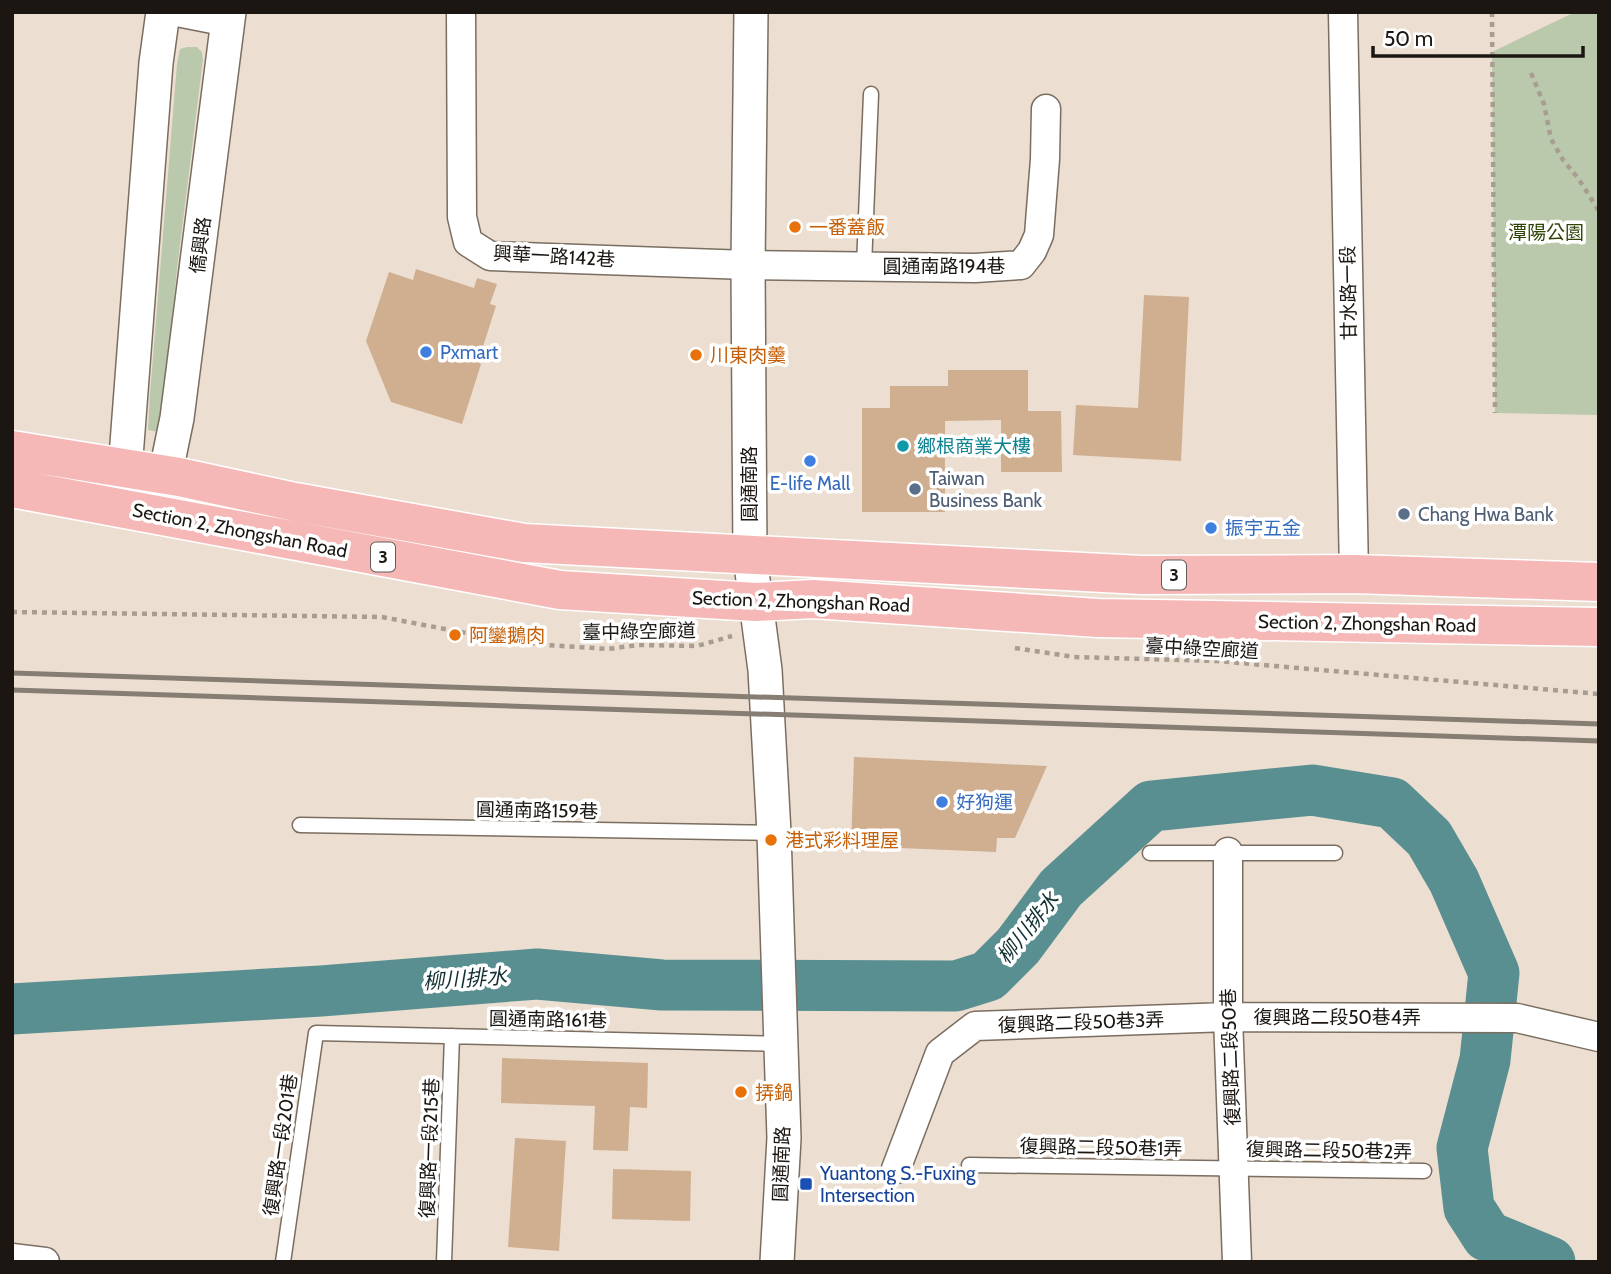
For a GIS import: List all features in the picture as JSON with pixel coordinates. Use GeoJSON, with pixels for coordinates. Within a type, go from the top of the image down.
{"type":"FeatureCollection","features":[{"type":"Feature","properties":{"kind":"main road","name":"Section 2, Zhongshan Road"},"geometry":{"type":"LineString","coordinates":[[12,450],[524,543],[750,557],[1142,575],[1354,575],[1599,582]]}},
{"type":"Feature","properties":{"kind":"main road","name":"Section 2, Zhongshan Road"},"geometry":{"type":"LineString","coordinates":[[12,488],[560,590],[758,615],[813,599],[1098,618],[1599,627]]}},
{"type":"Feature","properties":{"kind":"street"},"geometry":{"type":"LineString","coordinates":[[125,470],[156,63],[163,12]]}},
{"type":"Feature","properties":{"kind":"street"},"geometry":{"type":"LineString","coordinates":[[177,12],[229,17]]}},
{"type":"Feature","properties":{"kind":"street","name":"興華一路142巷"},"geometry":{"type":"LineString","coordinates":[[461,12],[462,217],[468,242],[490,257],[748,265]]}},
{"type":"Feature","properties":{"kind":"street","name":"圓通南路"},"geometry":{"type":"LineString","coordinates":[[751,12],[748,265],[750,557],[758,615],[774,834],[784,1138],[777,1262]]}},
{"type":"Feature","properties":{"kind":"street","name":"甘水路一段"},"geometry":{"type":"LineString","coordinates":[[1343,12],[1354,575]]}},
{"type":"Feature","properties":{"kind":"street","name":"僑興路"},"geometry":{"type":"LineString","coordinates":[[165,476],[177,418],[229,17]]}},
{"type":"Feature","properties":{"kind":"street","name":"圓通南路194巷"},"geometry":{"type":"LineString","coordinates":[[748,265],[975,268],[1021,265],[1032,251],[1039,235],[1046,109]]}},
{"type":"Feature","properties":{"kind":"street","name":"復興路二段50巷"},"geometry":{"type":"LineString","coordinates":[[1228,852],[1228,1017],[1237,1262]]}},
{"type":"Feature","properties":{"kind":"street","name":"復興路二段50巷4弄"},"geometry":{"type":"LineString","coordinates":[[1228,1017],[1517,1018],[1599,1037]]}},
{"type":"Feature","properties":{"kind":"street","name":"復興路二段50巷3弄"},"geometry":{"type":"LineString","coordinates":[[897,1169],[940,1053],[975,1026],[1228,1017]]}},
{"type":"Feature","properties":{"kind":"street"},"geometry":{"type":"LineString","coordinates":[[12,1258],[45,1262]]}},
{"type":"Feature","properties":{"kind":"lane"},"geometry":{"type":"LineString","coordinates":[[864,266],[871,94]]}},
{"type":"Feature","properties":{"kind":"lane","name":"圓通南路159巷"},"geometry":{"type":"LineString","coordinates":[[300,825],[774,834]]}},
{"type":"Feature","properties":{"kind":"lane"},"geometry":{"type":"LineString","coordinates":[[1150,853],[1335,853]]}},
{"type":"Feature","properties":{"kind":"lane","name":"圓通南路161巷"},"geometry":{"type":"LineString","coordinates":[[316,1033],[452,1036],[779,1034]]}},
{"type":"Feature","properties":{"kind":"lane","name":"復興路一段201巷"},"geometry":{"type":"LineString","coordinates":[[283,1262],[316,1033]]}},
{"type":"Feature","properties":{"kind":"lane","name":"復興路一段215巷"},"geometry":{"type":"LineString","coordinates":[[444,1262],[452,1036]]}},
{"type":"Feature","properties":{"kind":"lane","name":"復興路二段50巷1弄"},"geometry":{"type":"LineString","coordinates":[[969,1165],[1233,1167]]}},
{"type":"Feature","properties":{"kind":"lane","name":"復興路二段50巷2弄"},"geometry":{"type":"LineString","coordinates":[[1233,1167],[1424,1171]]}},
{"type":"Feature","properties":{"kind":"path"},"geometry":{"type":"LineString","coordinates":[[1492,12],[1495,413]]}},
{"type":"Feature","properties":{"kind":"path"},"geometry":{"type":"LineString","coordinates":[[1531,73],[1544,104],[1551,139],[1599,214]]}},
{"type":"Feature","properties":{"kind":"path","name":"臺中綠空廊道"},"geometry":{"type":"LineString","coordinates":[[12,612],[382,617],[492,638],[608,649],[638,645],[696,646],[758,615]]}},
{"type":"Feature","properties":{"kind":"path","name":"臺中綠空廊道"},"geometry":{"type":"LineString","coordinates":[[1005,646],[1074,657],[1217,661],[1599,694]]}},
{"type":"Feature","properties":{"kind":"green space","name":"潭陽公園"},"geometry":{"type":"Polygon","coordinates":[[[1575,12],[1599,12],[1599,415],[1495,413],[1492,52],[1575,12]]]}},
{"type":"Feature","properties":{"kind":"green space"},"geometry":{"type":"Polygon","coordinates":[[[197,47],[202,52],[203,59],[159,432],[148,430],[150,394],[177,64],[180,49],[197,47]]]}},
{"type":"Feature","properties":{"kind":"building","name":"Pxmart"},"geometry":{"type":"Polygon","coordinates":[[[416,269],[474,288],[477,278],[497,284],[490,304],[496,306],[462,424],[391,402],[366,341],[389,272],[413,280],[416,269]]]}},
{"type":"Feature","properties":{"kind":"building"},"geometry":{"type":"Polygon","coordinates":[[[1144,295],[1189,297],[1181,461],[1073,455],[1076,405],[1138,408],[1144,295]]]}},
{"type":"Feature","properties":{"kind":"building","name":"鄉根商業大樓"},"geometry":{"type":"Polygon","coordinates":[[[948,370],[1028,370],[1028,411],[1061,411],[1062,472],[1001,472],[1001,420],[945,421],[945,512],[862,512],[862,408],[890,408],[890,386],[948,386],[948,370]]]}},
{"type":"Feature","properties":{"kind":"building","name":"好狗運"},"geometry":{"type":"Polygon","coordinates":[[[854,757],[1047,766],[1015,838],[997,838],[996,852],[851,846],[854,757]]]}},
{"type":"Feature","properties":{"kind":"building"},"geometry":{"type":"Polygon","coordinates":[[[502,1058],[648,1063],[647,1108],[630,1107],[628,1151],[593,1150],[595,1106],[501,1103],[502,1058]]]}},
{"type":"Feature","properties":{"kind":"building"},"geometry":{"type":"Polygon","coordinates":[[[515,1138],[566,1141],[559,1251],[508,1247],[515,1138]]]}},
{"type":"Feature","properties":{"kind":"building"},"geometry":{"type":"Polygon","coordinates":[[[613,1169],[691,1171],[690,1221],[612,1219],[613,1169]]]}},
{"type":"Feature","properties":{"kind":"waterway","name":"柳川排水"},"geometry":{"type":"LineString","coordinates":[[12,1009],[321,991],[537,974],[662,985],[956,986],[988,976],[1018,946],[1061,888],[1151,806],[1312,790],[1392,803],[1429,838],[1454,881],[1494,973],[1485,1060],[1462,1148],[1469,1208],[1487,1236],[1550,1262]]}},
{"type":"Feature","properties":{"kind":"railway"},"geometry":{"type":"LineString","coordinates":[[12,673],[1599,724]]}},
{"type":"Feature","properties":{"kind":"railway"},"geometry":{"type":"LineString","coordinates":[[12,690],[1599,741]]}},
{"type":"Feature","properties":{"kind":"place","name":"一番蓋飯"},"geometry":{"type":"Point","coordinates":[795,227]}},
{"type":"Feature","properties":{"kind":"place","name":"Pxmart"},"geometry":{"type":"Point","coordinates":[426,352]}},
{"type":"Feature","properties":{"kind":"place","name":"川東肉羹"},"geometry":{"type":"Point","coordinates":[696,355]}},
{"type":"Feature","properties":{"kind":"place","name":"鄉根商業大樓"},"geometry":{"type":"Point","coordinates":[903,446]}},
{"type":"Feature","properties":{"kind":"place","name":"E-life Mall"},"geometry":{"type":"Point","coordinates":[810,461]}},
{"type":"Feature","properties":{"kind":"place","name":"Taiwan Business Bank"},"geometry":{"type":"Point","coordinates":[915,489]}},
{"type":"Feature","properties":{"kind":"place","name":"Chang Hwa Bank"},"geometry":{"type":"Point","coordinates":[1404,514]}},
{"type":"Feature","properties":{"kind":"place","name":"振宇五金"},"geometry":{"type":"Point","coordinates":[1211,528]}},
{"type":"Feature","properties":{"kind":"place","name":"阿鑾鵝肉"},"geometry":{"type":"Point","coordinates":[455,635]}},
{"type":"Feature","properties":{"kind":"place","name":"好狗運"},"geometry":{"type":"Point","coordinates":[942,802]}},
{"type":"Feature","properties":{"kind":"place","name":"港式彩料理屋"},"geometry":{"type":"Point","coordinates":[771,840]}},
{"type":"Feature","properties":{"kind":"place","name":"挵鍋"},"geometry":{"type":"Point","coordinates":[741,1092]}},
{"type":"Feature","properties":{"kind":"place","name":"Yuantong S.-Fuxing Intersection"},"geometry":{"type":"Point","coordinates":[806,1184]}}]}
